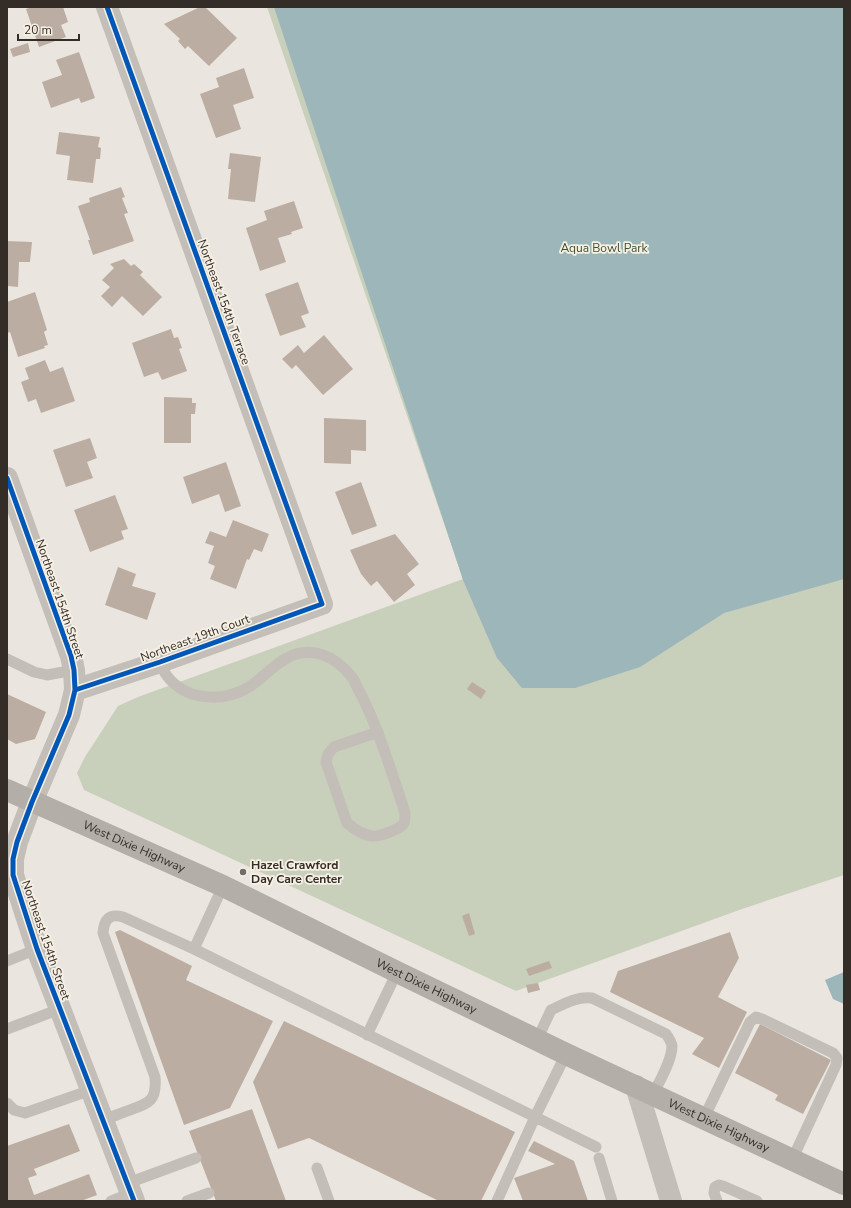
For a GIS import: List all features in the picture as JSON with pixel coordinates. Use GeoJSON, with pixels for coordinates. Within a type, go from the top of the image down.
{"type":"FeatureCollection","features":[{"type":"Feature","properties":{"kind":"main road","name":"West Dixie Highway"},"geometry":{"type":"LineString","coordinates":[[7,790],[224,886],[566,1054],[844,1184]]}},
{"type":"Feature","properties":{"kind":"street","name":"Northeast 154th Terrace"},"geometry":{"type":"LineString","coordinates":[[107,7],[322,604]]}},
{"type":"Feature","properties":{"kind":"street","name":"Northeast 154th Street"},"geometry":{"type":"LineString","coordinates":[[7,478],[68,649],[75,680],[68,715],[17,842],[13,859],[12,888],[131,1193]]}},
{"type":"Feature","properties":{"kind":"street","name":"Northeast 19th Court"},"geometry":{"type":"LineString","coordinates":[[75,680],[160,662],[322,604]]}},
{"type":"Feature","properties":{"kind":"street"},"geometry":{"type":"LineString","coordinates":[[645,1090],[668,1199]]}},
{"type":"Feature","properties":{"kind":"lane"},"geometry":{"type":"LineString","coordinates":[[160,662],[165,674],[176,685],[190,694],[207,698],[222,698],[239,692],[249,687],[286,658],[308,652],[321,654],[341,666],[352,676],[367,704],[378,732],[405,813],[404,822],[398,829],[374,837],[354,829],[347,823],[326,762],[328,754],[334,747],[378,732]]}},
{"type":"Feature","properties":{"kind":"lane"},"geometry":{"type":"LineString","coordinates":[[7,659],[34,672],[75,680]]}},
{"type":"Feature","properties":{"kind":"lane"},"geometry":{"type":"LineString","coordinates":[[194,950],[224,886]]}},
{"type":"Feature","properties":{"kind":"lane"},"geometry":{"type":"LineString","coordinates":[[103,1120],[147,1104],[153,1097],[156,1088],[155,1077],[103,933],[104,925],[108,918],[116,915],[194,950],[535,1117],[597,1152],[612,1201]]}},
{"type":"Feature","properties":{"kind":"lane"},"geometry":{"type":"LineString","coordinates":[[7,961],[37,949]]}},
{"type":"Feature","properties":{"kind":"lane"},"geometry":{"type":"LineString","coordinates":[[367,1035],[397,972]]}},
{"type":"Feature","properties":{"kind":"lane"},"geometry":{"type":"LineString","coordinates":[[537,1040],[551,1010],[576,999],[584,997],[592,998],[666,1034],[670,1039],[672,1046],[668,1064],[645,1090]]}},
{"type":"Feature","properties":{"kind":"lane"},"geometry":{"type":"LineString","coordinates":[[7,1029],[60,1009]]}},
{"type":"Feature","properties":{"kind":"lane"},"geometry":{"type":"LineString","coordinates":[[704,1118],[750,1022],[756,1017],[762,1019],[833,1053],[837,1058],[836,1065],[792,1160]]}},
{"type":"Feature","properties":{"kind":"lane"},"geometry":{"type":"LineString","coordinates":[[497,1201],[535,1117],[566,1054]]}},
{"type":"Feature","properties":{"kind":"lane"},"geometry":{"type":"LineString","coordinates":[[7,1104],[14,1110],[25,1113],[91,1090]]}},
{"type":"Feature","properties":{"kind":"lane"},"geometry":{"type":"LineString","coordinates":[[111,1201],[131,1193],[196,1158]]}},
{"type":"Feature","properties":{"kind":"lane"},"geometry":{"type":"LineString","coordinates":[[317,1168],[329,1201]]}},
{"type":"Feature","properties":{"kind":"lane"},"geometry":{"type":"LineString","coordinates":[[717,1201],[714,1193],[715,1187],[719,1185],[757,1201]]}},
{"type":"Feature","properties":{"kind":"lane"},"geometry":{"type":"LineString","coordinates":[[187,1201],[209,1193]]}},
{"type":"Feature","properties":{"kind":"green space","name":"Aqua Bowl Park"},"geometry":{"type":"Polygon","coordinates":[[[267,7],[844,7],[844,875],[742,909],[516,991],[84,790],[77,773],[85,757],[118,706],[138,697],[463,579],[267,7]]]}},
{"type":"Feature","properties":{"kind":"water"},"geometry":{"type":"Polygon","coordinates":[[[274,7],[844,7],[844,579],[724,613],[640,667],[575,688],[522,688],[497,658],[463,580],[274,7]]]}},
{"type":"Feature","properties":{"kind":"water"},"geometry":{"type":"Polygon","coordinates":[[[844,972],[844,1004],[833,999],[825,980],[844,972]]]}},
{"type":"Feature","properties":{"kind":"building"},"geometry":{"type":"Polygon","coordinates":[[[32,7],[63,7],[68,22],[61,25],[66,37],[39,47],[26,9],[32,7]]]}},
{"type":"Feature","properties":{"kind":"building"},"geometry":{"type":"Polygon","coordinates":[[[200,7],[205,7],[237,38],[209,66],[188,46],[185,49],[178,41],[180,39],[164,24],[200,7]]]}},
{"type":"Feature","properties":{"kind":"building"},"geometry":{"type":"Polygon","coordinates":[[[28,43],[30,52],[13,57],[10,49],[28,43]]]}},
{"type":"Feature","properties":{"kind":"building"},"geometry":{"type":"Polygon","coordinates":[[[79,52],[95,98],[81,103],[79,98],[51,108],[42,82],[62,75],[56,60],[79,52]]]}},
{"type":"Feature","properties":{"kind":"building"},"geometry":{"type":"Polygon","coordinates":[[[244,68],[254,98],[233,105],[241,129],[216,138],[200,94],[219,87],[216,78],[244,68]]]}},
{"type":"Feature","properties":{"kind":"building"},"geometry":{"type":"Polygon","coordinates":[[[59,132],[100,137],[98,147],[101,148],[100,159],[96,159],[93,183],[67,180],[70,156],[56,154],[59,132]]]}},
{"type":"Feature","properties":{"kind":"building"},"geometry":{"type":"Polygon","coordinates":[[[230,153],[261,157],[255,202],[228,199],[231,169],[228,169],[230,153]]]}},
{"type":"Feature","properties":{"kind":"building"},"geometry":{"type":"Polygon","coordinates":[[[121,187],[125,197],[122,198],[128,213],[124,214],[134,241],[93,255],[88,240],[90,240],[78,206],[90,202],[89,198],[121,187]]]}},
{"type":"Feature","properties":{"kind":"building"},"geometry":{"type":"Polygon","coordinates":[[[294,201],[303,228],[291,232],[292,234],[278,238],[286,262],[260,271],[246,228],[267,220],[264,211],[294,201]]]}},
{"type":"Feature","properties":{"kind":"building"},"geometry":{"type":"Polygon","coordinates":[[[7,241],[32,242],[30,262],[19,262],[18,287],[7,286],[7,241]]]}},
{"type":"Feature","properties":{"kind":"building"},"geometry":{"type":"Polygon","coordinates":[[[124,259],[131,266],[134,264],[143,272],[140,275],[162,297],[143,316],[122,296],[112,307],[101,296],[110,287],[102,280],[114,268],[110,264],[124,259]]]}},
{"type":"Feature","properties":{"kind":"building"},"geometry":{"type":"Polygon","coordinates":[[[298,282],[309,313],[301,316],[306,327],[280,336],[265,294],[298,282]]]}},
{"type":"Feature","properties":{"kind":"building"},"geometry":{"type":"Polygon","coordinates":[[[35,292],[47,330],[44,332],[48,345],[44,346],[45,348],[18,357],[10,332],[7,333],[7,302],[35,292]]]}},
{"type":"Feature","properties":{"kind":"building"},"geometry":{"type":"Polygon","coordinates":[[[171,329],[174,338],[178,337],[182,348],[179,349],[187,371],[162,380],[158,372],[144,377],[132,343],[171,329]]]}},
{"type":"Feature","properties":{"kind":"building"},"geometry":{"type":"Polygon","coordinates":[[[324,335],[353,369],[323,395],[296,365],[292,369],[282,359],[298,345],[304,353],[324,335]]]}},
{"type":"Feature","properties":{"kind":"building"},"geometry":{"type":"Polygon","coordinates":[[[45,360],[50,372],[63,367],[75,401],[41,413],[36,399],[28,402],[21,382],[29,379],[25,368],[45,360]]]}},
{"type":"Feature","properties":{"kind":"building"},"geometry":{"type":"Polygon","coordinates":[[[164,397],[192,398],[192,403],[196,403],[195,414],[191,414],[191,443],[164,443],[164,397]]]}},
{"type":"Feature","properties":{"kind":"building"},"geometry":{"type":"Polygon","coordinates":[[[324,418],[366,420],[366,451],[351,450],[351,464],[324,463],[324,418]]]}},
{"type":"Feature","properties":{"kind":"building"},"geometry":{"type":"Polygon","coordinates":[[[90,438],[97,458],[87,462],[93,478],[66,487],[53,450],[90,438]]]}},
{"type":"Feature","properties":{"kind":"building"},"geometry":{"type":"Polygon","coordinates":[[[226,462],[241,506],[225,512],[219,494],[192,504],[183,477],[226,462]]]}},
{"type":"Feature","properties":{"kind":"building"},"geometry":{"type":"Polygon","coordinates":[[[361,482],[377,526],[352,535],[335,492],[361,482]]]}},
{"type":"Feature","properties":{"kind":"building"},"geometry":{"type":"Polygon","coordinates":[[[115,495],[128,529],[121,531],[124,539],[90,552],[74,510],[115,495]]]}},
{"type":"Feature","properties":{"kind":"building"},"geometry":{"type":"Polygon","coordinates":[[[233,520],[269,534],[262,552],[254,549],[249,560],[247,559],[236,589],[210,579],[215,566],[208,563],[214,546],[205,543],[210,531],[226,537],[233,520]]]}},
{"type":"Feature","properties":{"kind":"building"},"geometry":{"type":"Polygon","coordinates":[[[395,534],[419,564],[407,574],[415,585],[394,602],[377,581],[371,586],[361,574],[350,550],[395,534]]]}},
{"type":"Feature","properties":{"kind":"building"},"geometry":{"type":"Polygon","coordinates":[[[118,567],[136,574],[132,586],[156,593],[147,620],[105,605],[118,567]]]}},
{"type":"Feature","properties":{"kind":"building"},"geometry":{"type":"Polygon","coordinates":[[[472,682],[486,691],[481,699],[467,689],[472,682]]]}},
{"type":"Feature","properties":{"kind":"building"},"geometry":{"type":"Polygon","coordinates":[[[7,694],[46,712],[35,739],[16,744],[7,739],[7,694]]]}},
{"type":"Feature","properties":{"kind":"building"},"geometry":{"type":"Polygon","coordinates":[[[469,913],[475,934],[469,936],[462,916],[469,913]]]}},
{"type":"Feature","properties":{"kind":"building"},"geometry":{"type":"Polygon","coordinates":[[[120,930],[192,966],[186,980],[273,1021],[230,1108],[184,1125],[115,932],[120,930]]]}},
{"type":"Feature","properties":{"kind":"building"},"geometry":{"type":"Polygon","coordinates":[[[730,932],[739,958],[718,997],[747,1012],[719,1068],[692,1054],[704,1038],[610,992],[618,971],[730,932]]]}},
{"type":"Feature","properties":{"kind":"building"},"geometry":{"type":"Polygon","coordinates":[[[549,961],[552,968],[529,976],[526,969],[549,961]]]}},
{"type":"Feature","properties":{"kind":"building"},"geometry":{"type":"Polygon","coordinates":[[[538,983],[540,990],[528,993],[526,985],[538,983]]]}},
{"type":"Feature","properties":{"kind":"building"},"geometry":{"type":"Polygon","coordinates":[[[284,1021],[515,1132],[481,1201],[439,1201],[309,1138],[278,1149],[253,1082],[284,1021]]]}},
{"type":"Feature","properties":{"kind":"building"},"geometry":{"type":"Polygon","coordinates":[[[760,1024],[831,1060],[803,1114],[775,1100],[778,1095],[735,1073],[760,1024]]]}},
{"type":"Feature","properties":{"kind":"building"},"geometry":{"type":"Polygon","coordinates":[[[252,1109],[286,1201],[216,1201],[189,1131],[252,1109]]]}},
{"type":"Feature","properties":{"kind":"building"},"geometry":{"type":"Polygon","coordinates":[[[69,1124],[80,1151],[34,1169],[37,1175],[28,1178],[34,1195],[89,1174],[97,1195],[81,1201],[7,1201],[7,1146],[69,1124]]]}},
{"type":"Feature","properties":{"kind":"building"},"geometry":{"type":"Polygon","coordinates":[[[534,1141],[574,1161],[588,1201],[523,1201],[514,1178],[555,1164],[528,1151],[534,1141]]]}},
{"type":"Feature","properties":{"kind":"cycle path"},"geometry":{"type":"LineString","coordinates":[[75,690],[160,662],[322,604],[107,7]]}},
{"type":"Feature","properties":{"kind":"cycle path"},"geometry":{"type":"LineString","coordinates":[[7,478],[71,656],[74,670],[75,690],[69,715],[32,802],[17,842],[13,859],[13,875],[37,949],[134,1201]]}},
{"type":"Feature","properties":{"kind":"place","name":"Hazel Crawford Day Care Center"},"geometry":{"type":"Point","coordinates":[243,872]}}]}
